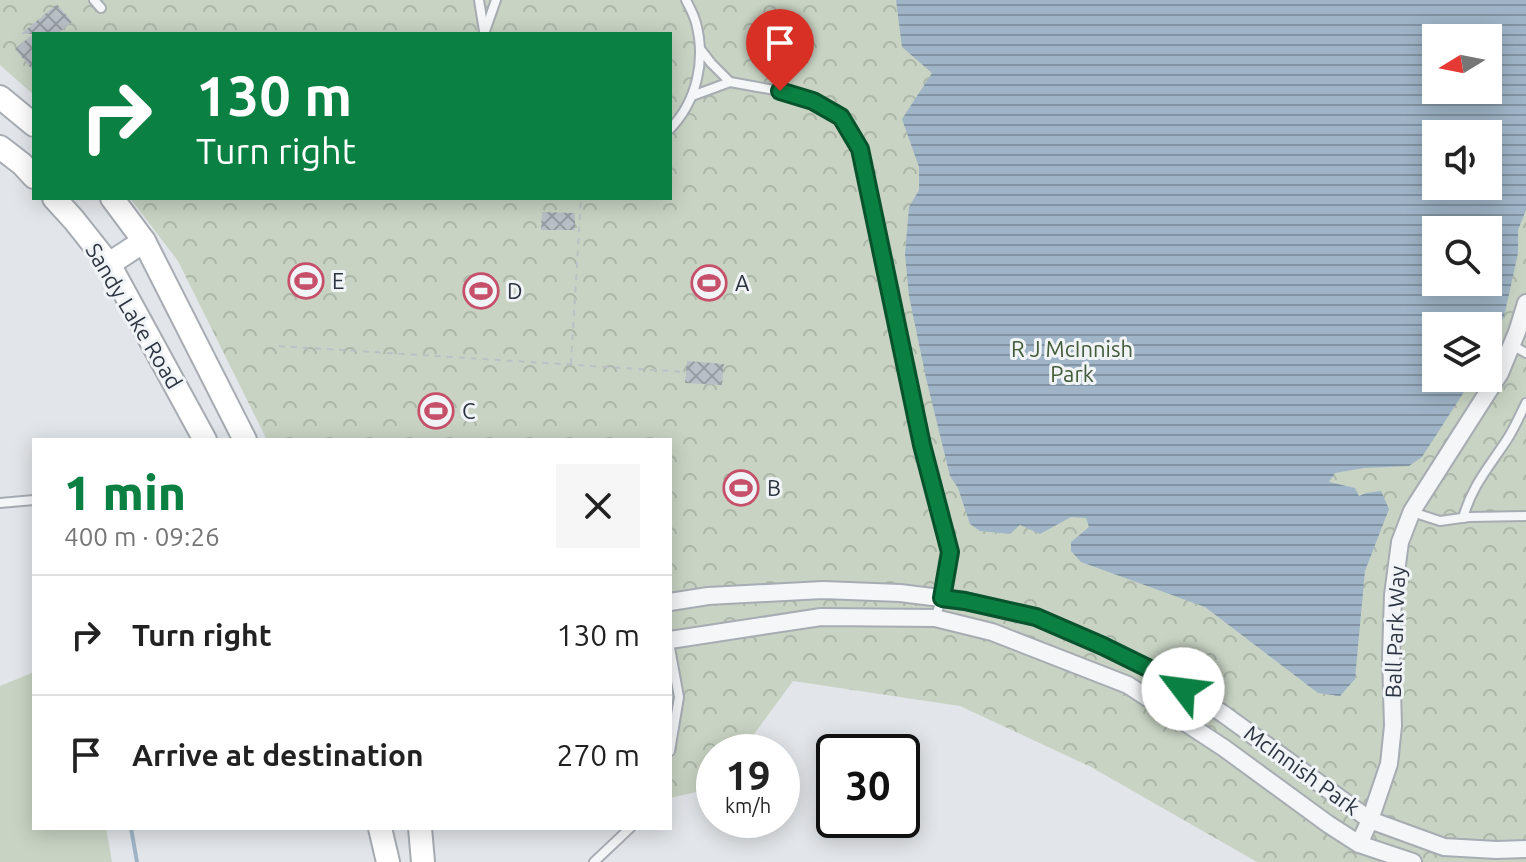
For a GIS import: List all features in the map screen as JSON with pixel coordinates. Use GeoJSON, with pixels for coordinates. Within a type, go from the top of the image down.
{"type":"FeatureCollection","features":[{"type":"Feature","properties":{"kind":"main road"},"geometry":{"type":"LineString","coordinates":[[0,97],[32,123]]}},
{"type":"Feature","properties":{"kind":"main road"},"geometry":{"type":"LineString","coordinates":[[0,147],[32,175]]}},
{"type":"Feature","properties":{"kind":"main road","name":"Sandy Lake Road"},"geometry":{"type":"LineString","coordinates":[[56,200],[109,264],[204,438]]}},
{"type":"Feature","properties":{"kind":"main road","name":"Sandy Lake Road"},"geometry":{"type":"LineString","coordinates":[[113,200],[144,241],[242,438]]}},
{"type":"Feature","properties":{"kind":"main road"},"geometry":{"type":"LineString","coordinates":[[109,264],[144,241]]}},
{"type":"Feature","properties":{"kind":"main road"},"geometry":{"type":"LineString","coordinates":[[380,830],[388,862]]}},
{"type":"Feature","properties":{"kind":"main road"},"geometry":{"type":"LineString","coordinates":[[420,830],[423,862]]}},
{"type":"Feature","properties":{"kind":"street","name":"Ball Park Way"},"geometry":{"type":"LineString","coordinates":[[1359,844],[1389,764],[1393,726],[1393,595],[1400,542],[1412,511],[1500,373],[1519,349],[1526,303]]}},
{"type":"Feature","properties":{"kind":"street","name":"McInnish Park"},"geometry":{"type":"LineString","coordinates":[[672,602],[708,596],[823,590],[900,593],[965,601],[1036,617],[1164,676],[1222,713],[1370,820],[1444,847],[1526,849]]}},
{"type":"Feature","properties":{"kind":"street","name":"McInnish Park"},"geometry":{"type":"LineString","coordinates":[[672,640],[821,617],[935,618],[992,632],[1128,685],[1224,748],[1359,844],[1413,862]]}},
{"type":"Feature","properties":{"kind":"lane"},"geometry":{"type":"LineString","coordinates":[[479,0],[484,32]]}},
{"type":"Feature","properties":{"kind":"lane"},"geometry":{"type":"LineString","coordinates":[[484,32],[496,0]]}},
{"type":"Feature","properties":{"kind":"lane"},"geometry":{"type":"LineString","coordinates":[[672,127],[692,96],[699,73],[701,49],[696,22],[686,0]]}},
{"type":"Feature","properties":{"kind":"lane"},"geometry":{"type":"LineString","coordinates":[[701,49],[730,82]]}},
{"type":"Feature","properties":{"kind":"lane"},"geometry":{"type":"LineString","coordinates":[[692,96],[730,82],[813,101],[841,117],[860,149],[922,445],[950,552],[935,618]]}},
{"type":"Feature","properties":{"kind":"lane"},"geometry":{"type":"LineString","coordinates":[[1463,518],[1469,498],[1482,474],[1510,435],[1526,403]]}},
{"type":"Feature","properties":{"kind":"lane"},"geometry":{"type":"LineString","coordinates":[[0,503],[32,500]]}},
{"type":"Feature","properties":{"kind":"lane"},"geometry":{"type":"LineString","coordinates":[[1412,511],[1440,521],[1526,516]]}},
{"type":"Feature","properties":{"kind":"lane"},"geometry":{"type":"LineString","coordinates":[[672,659],[679,697],[672,739]]}},
{"type":"Feature","properties":{"kind":"lane"},"geometry":{"type":"LineString","coordinates":[[594,862],[628,830]]}},
{"type":"Feature","properties":{"kind":"path"},"geometry":{"type":"LineString","coordinates":[[571,364],[581,200]]}},
{"type":"Feature","properties":{"kind":"path"},"geometry":{"type":"LineString","coordinates":[[279,346],[686,372]]}},
{"type":"Feature","properties":{"kind":"green space","name":"R J McInnish Park"},"geometry":{"type":"Polygon","coordinates":[[[0,0],[1526,0],[1526,862],[1257,862],[1091,767],[960,706],[793,681],[754,734],[696,734],[696,792],[672,798],[672,438],[266,438],[178,261],[132,200],[672,200],[672,32],[32,32],[32,93],[0,65],[0,0]]]}},
{"type":"Feature","properties":{"kind":"green space"},"geometry":{"type":"Polygon","coordinates":[[[32,673],[32,830],[106,830],[112,862],[0,862],[0,686],[32,673]]]}},
{"type":"Feature","properties":{"kind":"water"},"geometry":{"type":"Polygon","coordinates":[[[896,0],[1526,0],[1526,210],[1518,230],[1518,253],[1504,317],[1502,321],[1502,312],[1422,312],[1422,392],[1464,392],[1422,457],[1409,466],[1335,473],[1329,482],[1355,488],[1359,496],[1381,491],[1389,509],[1365,571],[1355,679],[1340,696],[1318,693],[1205,607],[1081,562],[1071,551],[1071,542],[1089,527],[1086,518],[1071,517],[1040,534],[1020,525],[1010,534],[980,531],[970,524],[958,488],[950,476],[926,378],[909,296],[905,254],[909,207],[919,190],[919,167],[902,119],[932,73],[902,47],[896,0]]]}},
{"type":"Feature","properties":{"kind":"building"},"geometry":{"type":"Polygon","coordinates":[[[57,4],[72,22],[60,32],[21,34],[57,4]]]}},
{"type":"Feature","properties":{"kind":"building"},"geometry":{"type":"Polygon","coordinates":[[[32,35],[32,70],[15,49],[32,35]]]}},
{"type":"Feature","properties":{"kind":"building"},"geometry":{"type":"Polygon","coordinates":[[[542,212],[575,213],[575,230],[541,230],[542,212]]]}},
{"type":"Feature","properties":{"kind":"building"},"geometry":{"type":"Polygon","coordinates":[[[687,361],[724,364],[722,385],[685,383],[687,361]]]}},
{"type":"Feature","properties":{"kind":"waterway"},"geometry":{"type":"LineString","coordinates":[[131,830],[137,862]]}},
{"type":"Feature","properties":{"kind":"place","name":"E"},"geometry":{"type":"Point","coordinates":[306,281]}},
{"type":"Feature","properties":{"kind":"place","name":"A"},"geometry":{"type":"Point","coordinates":[709,283]}},
{"type":"Feature","properties":{"kind":"place","name":"D"},"geometry":{"type":"Point","coordinates":[481,291]}},
{"type":"Feature","properties":{"kind":"place","name":"C"},"geometry":{"type":"Point","coordinates":[436,411]}},
{"type":"Feature","properties":{"kind":"place","name":"B"},"geometry":{"type":"Point","coordinates":[741,488]}},
{"type":"Feature","properties":{"kind":"route"},"geometry":{"type":"LineString","coordinates":[[780,91],[813,101],[841,117],[860,149],[922,445],[950,552],[942,598],[1036,617],[1103,646],[1164,676],[1183,689]]}}]}
